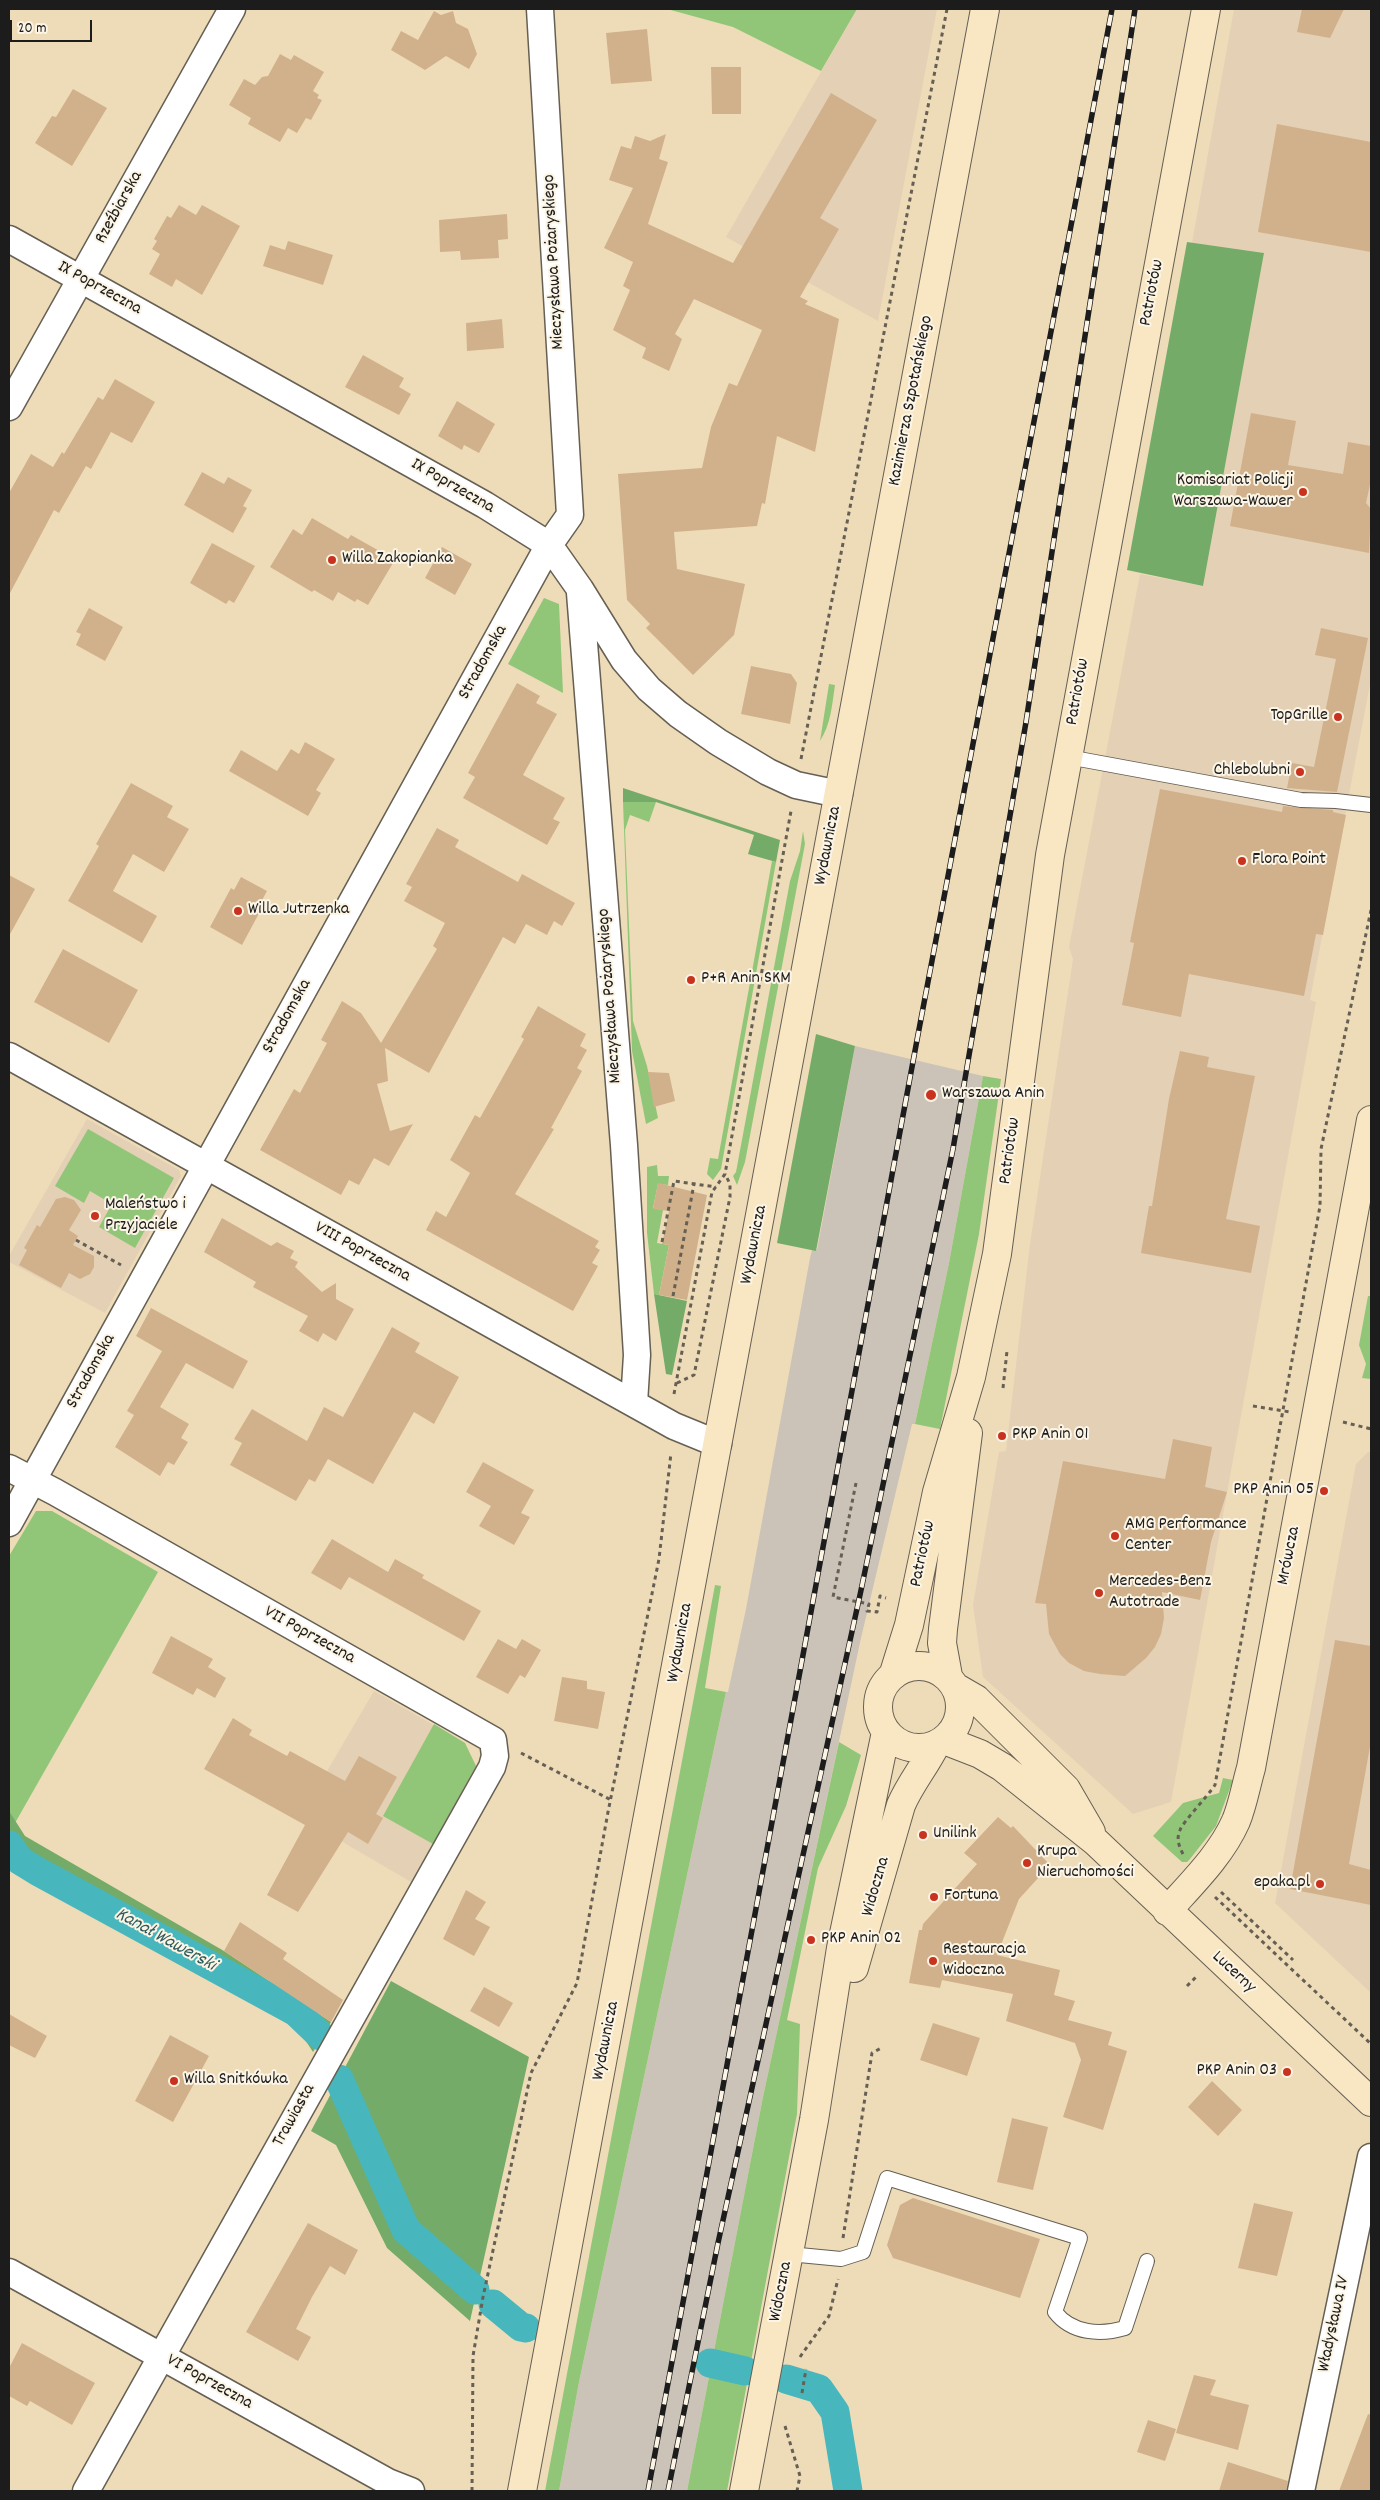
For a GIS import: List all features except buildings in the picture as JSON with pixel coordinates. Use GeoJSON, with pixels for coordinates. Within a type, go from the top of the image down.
{"type":"FeatureCollection","features":[{"type":"Feature","properties":{"kind":"main road","name":"Kazimierza Szpotańskiego"},"geometry":{"type":"LineString","coordinates":[[839,794],[985,9]]}},
{"type":"Feature","properties":{"kind":"main road","name":"Patriotów"},"geometry":{"type":"LineString","coordinates":[[894,1673],[909,1626],[937,1492],[972,1377],[997,1254],[1050,855],[1206,9]]}},
{"type":"Feature","properties":{"kind":"main road","name":"Wydawnicza"},"geometry":{"type":"LineString","coordinates":[[522,2491],[839,794]]}},
{"type":"Feature","properties":{"kind":"main road","name":"Mrówcza"},"geometry":{"type":"LineString","coordinates":[[1167,1911],[1201,1873],[1229,1835],[1237,1820],[1251,1768],[1371,1120]]}},
{"type":"Feature","properties":{"kind":"main road","name":"Patriotów"},"geometry":{"type":"LineString","coordinates":[[952,1682],[942,1643],[942,1629],[966,1457],[972,1377]]}},
{"type":"Feature","properties":{"kind":"main road"},"geometry":{"type":"LineString","coordinates":[[912,1666],[931,1667],[952,1682],[961,1705],[958,1722],[949,1736],[922,1748],[908,1747],[896,1741],[886,1732],[879,1718],[878,1701],[883,1685],[894,1673],[912,1666]]}},
{"type":"Feature","properties":{"kind":"main road","name":"Lucerny"},"geometry":{"type":"LineString","coordinates":[[952,1682],[976,1699],[1066,1789],[1096,1842]]}},
{"type":"Feature","properties":{"kind":"main road","name":"Widoczna"},"geometry":{"type":"LineString","coordinates":[[744,2491],[819,2093],[841,1948],[886,1732]]}},
{"type":"Feature","properties":{"kind":"main road","name":"Lucerny"},"geometry":{"type":"LineString","coordinates":[[939,1742],[980,1754],[1014,1777],[1096,1842],[1371,2102]]}},
{"type":"Feature","properties":{"kind":"main road","name":"Widoczna"},"geometry":{"type":"LineString","coordinates":[[819,2093],[901,1805],[908,1789],[939,1742]]}},
{"type":"Feature","properties":{"kind":"main road"},"geometry":{"type":"LineString","coordinates":[[1014,1777],[1032,1754]]}},
{"type":"Feature","properties":{"kind":"street","name":"Rzeźbiarska"},"geometry":{"type":"LineString","coordinates":[[9,407],[232,9]]}},
{"type":"Feature","properties":{"kind":"street","name":"Mieczysława Pożaryskiego"},"geometry":{"type":"LineString","coordinates":[[540,9],[570,515]]}},
{"type":"Feature","properties":{"kind":"street","name":"IX Poprzeczna"},"geometry":{"type":"LineString","coordinates":[[9,239],[485,505],[549,545],[580,589],[624,660],[649,689],[678,714],[718,742],[768,772],[796,785],[839,794]]}},
{"type":"Feature","properties":{"kind":"street","name":"Stradomska"},"geometry":{"type":"LineString","coordinates":[[9,1523],[549,545],[570,515]]}},
{"type":"Feature","properties":{"kind":"street","name":"Mieczysława Pożaryskiego"},"geometry":{"type":"LineString","coordinates":[[580,589],[624,1145],[637,1355],[634,1403]]}},
{"type":"Feature","properties":{"kind":"street","name":"VIII Poprzeczna"},"geometry":{"type":"LineString","coordinates":[[9,1056],[674,1426],[718,1444]]}},
{"type":"Feature","properties":{"kind":"street","name":"VII Poprzeczna"},"geometry":{"type":"LineString","coordinates":[[9,1468],[492,1740]]}},
{"type":"Feature","properties":{"kind":"street","name":"Trawiasta"},"geometry":{"type":"LineString","coordinates":[[86,2491],[492,1767],[495,1756],[492,1740]]}},
{"type":"Feature","properties":{"kind":"street","name":"Władysława IV"},"geometry":{"type":"LineString","coordinates":[[1301,2491],[1371,2157]]}},
{"type":"Feature","properties":{"kind":"street","name":"VI Poprzeczna"},"geometry":{"type":"LineString","coordinates":[[9,2272],[388,2482],[410,2491]]}},
{"type":"Feature","properties":{"kind":"lane"},"geometry":{"type":"LineString","coordinates":[[1068,757],[1301,800],[1371,805]]}},
{"type":"Feature","properties":{"kind":"lane"},"geometry":{"type":"LineString","coordinates":[[789,2254],[841,2258],[863,2252],[886,2178],[1080,2238],[1055,2312],[1062,2321],[1094,2333],[1110,2333],[1125,2328],[1147,2261]]}},
{"type":"Feature","properties":{"kind":"path"},"geometry":{"type":"LineString","coordinates":[[472,2491],[473,2356],[483,2297],[531,2073],[577,1983],[659,1559],[674,1426],[673,1403],[676,1384],[712,1192],[725,1174],[796,785],[947,9]]}},
{"type":"Feature","properties":{"kind":"path"},"geometry":{"type":"LineString","coordinates":[[676,1384],[694,1375],[730,1197],[730,1184],[725,1174]]}},
{"type":"Feature","properties":{"kind":"path"},"geometry":{"type":"LineString","coordinates":[[662,1242],[674,1181],[716,1187]]}},
{"type":"Feature","properties":{"kind":"path"},"geometry":{"type":"LineString","coordinates":[[674,1296],[694,1184]]}},
{"type":"Feature","properties":{"kind":"path"},"geometry":{"type":"LineString","coordinates":[[76,1240],[144,1278]]}},
{"type":"Feature","properties":{"kind":"path"},"geometry":{"type":"LineString","coordinates":[[1253,1406],[1292,1412]]}},
{"type":"Feature","properties":{"kind":"path"},"geometry":{"type":"LineString","coordinates":[[1337,1421],[1371,1428]]}},
{"type":"Feature","properties":{"kind":"path"},"geometry":{"type":"LineString","coordinates":[[856,1483],[833,1597],[869,1604]]}},
{"type":"Feature","properties":{"kind":"path"},"geometry":{"type":"LineString","coordinates":[[492,1740],[549,1765],[611,1800]]}},
{"type":"Feature","properties":{"kind":"path"},"geometry":{"type":"LineString","coordinates":[[1208,1890],[1371,2044]]}},
{"type":"Feature","properties":{"kind":"path"},"geometry":{"type":"LineString","coordinates":[[802,2393],[806,2370]]}},
{"type":"Feature","properties":{"kind":"shaded area"},"geometry":{"type":"Polygon","coordinates":[[[857,9],[937,9],[878,321],[726,237],[857,9]]]}},
{"type":"Feature","properties":{"kind":"shaded area"},"geometry":{"type":"Polygon","coordinates":[[[1234,9],[1371,9],[1371,679],[1310,1000],[1316,1002],[1171,1802],[1133,1814],[983,1677],[973,1605],[999,1452],[1006,1451],[1030,1244],[1073,959],[1069,947],[1140,574],[1203,586],[1264,253],[1192,243],[1234,9]]]}},
{"type":"Feature","properties":{"kind":"shaded area"},"geometry":{"type":"Polygon","coordinates":[[[855,1046],[983,1076],[949,1263],[915,1424],[912,1424],[861,1638],[763,2097],[687,2491],[559,2491],[579,2382],[726,1692],[728,1692],[746,1609],[810,1258],[812,1250],[817,1250],[855,1046]]]}},
{"type":"Feature","properties":{"kind":"shaded area","name":"Maleństwo i Przyjaciele"},"geometry":{"type":"Polygon","coordinates":[[[87,1119],[179,1170],[181,1176],[105,1313],[9,1262],[9,1256],[87,1119]]]}},
{"type":"Feature","properties":{"kind":"shaded area"},"geometry":{"type":"Polygon","coordinates":[[[1368,1452],[1371,1452],[1371,1993],[1275,1903],[1356,1464],[1368,1452]]]}},
{"type":"Feature","properties":{"kind":"shaded area"},"geometry":{"type":"Polygon","coordinates":[[[374,1691],[465,1743],[476,1766],[411,1882],[300,1817],[374,1691]]]}},
{"type":"Feature","properties":{"kind":"green space"},"geometry":{"type":"Polygon","coordinates":[[[667,9],[857,9],[821,71],[733,27],[667,9]]]}},
{"type":"Feature","properties":{"kind":"green space"},"geometry":{"type":"Polygon","coordinates":[[[1187,242],[1264,253],[1203,586],[1127,570],[1187,242]]]}},
{"type":"Feature","properties":{"kind":"green space"},"geometry":{"type":"Polygon","coordinates":[[[544,598],[559,604],[563,693],[508,664],[544,598]]]}},
{"type":"Feature","properties":{"kind":"green space"},"geometry":{"type":"Polygon","coordinates":[[[829,684],[835,685],[832,707],[827,728],[820,741],[829,684]]]}},
{"type":"Feature","properties":{"kind":"green space"},"geometry":{"type":"Polygon","coordinates":[[[623,788],[780,840],[776,862],[748,854],[754,835],[656,802],[623,802],[623,788]]]}},
{"type":"Feature","properties":{"kind":"green space"},"geometry":{"type":"Polygon","coordinates":[[[623,802],[656,802],[649,822],[630,815],[625,830],[633,1021],[647,1066],[658,1118],[646,1124],[632,1051],[623,802]]]}},
{"type":"Feature","properties":{"kind":"green space"},"geometry":{"type":"Polygon","coordinates":[[[803,831],[805,844],[745,1162],[737,1185],[733,1176],[736,1172],[790,881],[800,851],[803,831]]]}},
{"type":"Feature","properties":{"kind":"green space"},"geometry":{"type":"Polygon","coordinates":[[[772,861],[776,862],[721,1169],[713,1180],[707,1174],[710,1158],[718,1159],[772,861]]]}},
{"type":"Feature","properties":{"kind":"green space"},"geometry":{"type":"Polygon","coordinates":[[[816,1034],[855,1046],[816,1251],[777,1243],[816,1034]]]}},
{"type":"Feature","properties":{"kind":"green space"},"geometry":{"type":"Polygon","coordinates":[[[983,1076],[1001,1079],[979,1234],[940,1429],[915,1424],[949,1263],[983,1076]]]}},
{"type":"Feature","properties":{"kind":"green space"},"geometry":{"type":"Polygon","coordinates":[[[88,1129],[174,1178],[135,1248],[99,1227],[112,1204],[90,1191],[84,1203],[55,1186],[88,1129]]]}},
{"type":"Feature","properties":{"kind":"green space"},"geometry":{"type":"Polygon","coordinates":[[[657,1165],[658,1176],[669,1176],[668,1185],[658,1184],[653,1208],[663,1210],[657,1243],[669,1245],[659,1295],[654,1294],[647,1233],[647,1167],[657,1165]]]}},
{"type":"Feature","properties":{"kind":"green space"},"geometry":{"type":"Polygon","coordinates":[[[654,1294],[687,1301],[672,1375],[666,1374],[654,1294]]]}},
{"type":"Feature","properties":{"kind":"green space"},"geometry":{"type":"Polygon","coordinates":[[[1368,1296],[1371,1296],[1371,1379],[1362,1378],[1366,1364],[1359,1345],[1368,1296]]]}},
{"type":"Feature","properties":{"kind":"green space"},"geometry":{"type":"Polygon","coordinates":[[[36,1511],[52,1511],[158,1572],[15,1823],[9,1811],[9,1556],[36,1511]]]}},
{"type":"Feature","properties":{"kind":"green space"},"geometry":{"type":"Polygon","coordinates":[[[715,1585],[721,1586],[705,1688],[726,1692],[579,2382],[559,2491],[545,2491],[715,1585]]]}},
{"type":"Feature","properties":{"kind":"green space"},"geometry":{"type":"Polygon","coordinates":[[[434,1724],[465,1743],[476,1766],[433,1844],[383,1816],[434,1724]]]}},
{"type":"Feature","properties":{"kind":"green space"},"geometry":{"type":"Polygon","coordinates":[[[839,1742],[861,1755],[846,1806],[818,1868],[787,2020],[800,2024],[797,2114],[727,2491],[687,2491],[763,2097],[839,1742]]]}},
{"type":"Feature","properties":{"kind":"green space"},"geometry":{"type":"Polygon","coordinates":[[[1223,1778],[1233,1780],[1216,1826],[1190,1859],[1187,1862],[1182,1862],[1153,1836],[1183,1803],[1219,1793],[1223,1778]]]}},
{"type":"Feature","properties":{"kind":"green space"},"geometry":{"type":"Polygon","coordinates":[[[9,1811],[25,1836],[224,1951],[331,2022],[313,2052],[300,2032],[267,2010],[9,1868],[9,1811]]]}},
{"type":"Feature","properties":{"kind":"green space"},"geometry":{"type":"Polygon","coordinates":[[[391,1981],[529,2057],[470,2321],[387,2248],[336,2145],[311,2131],[391,1981]]]}},
{"type":"Feature","properties":{"kind":"waterway","name":"Kanał Wawerski"},"geometry":{"type":"LineString","coordinates":[[9,1845],[19,1860],[296,2012],[321,2036]]}},
{"type":"Feature","properties":{"kind":"waterway","name":"Kanał Wawerski"},"geometry":{"type":"LineString","coordinates":[[339,2079],[406,2230],[475,2290]]}},
{"type":"Feature","properties":{"kind":"waterway","name":"Kanał Wawerski"},"geometry":{"type":"LineString","coordinates":[[493,2304],[521,2327],[526,2328]]}},
{"type":"Feature","properties":{"kind":"waterway","name":"Kanał Wawerski"},"geometry":{"type":"LineString","coordinates":[[710,2363],[745,2371]]}},
{"type":"Feature","properties":{"kind":"waterway","name":"Kanał Wawerski"},"geometry":{"type":"LineString","coordinates":[[786,2379],[819,2389],[835,2412],[848,2491]]}},
{"type":"Feature","properties":{"kind":"railway"},"geometry":{"type":"LineString","coordinates":[[648,2491],[917,1040],[1112,9]]}},
{"type":"Feature","properties":{"kind":"railway"},"geometry":{"type":"LineString","coordinates":[[668,2491],[718,2243],[860,1595],[953,1149],[1026,722],[1135,9]]}},
{"type":"Feature","properties":{"kind":"place","name":"Komisariat Policji Warszawa-Wawer"},"geometry":{"type":"Point","coordinates":[1303,492]}},
{"type":"Feature","properties":{"kind":"place","name":"Willa Zakopianka"},"geometry":{"type":"Point","coordinates":[332,560]}},
{"type":"Feature","properties":{"kind":"place","name":"TopGrille"},"geometry":{"type":"Point","coordinates":[1338,717]}},
{"type":"Feature","properties":{"kind":"place","name":"Chlebolubni"},"geometry":{"type":"Point","coordinates":[1300,772]}},
{"type":"Feature","properties":{"kind":"place","name":"Flora Point"},"geometry":{"type":"Point","coordinates":[1242,861]}},
{"type":"Feature","properties":{"kind":"place","name":"Willa Jutrzenka"},"geometry":{"type":"Point","coordinates":[238,911]}},
{"type":"Feature","properties":{"kind":"place","name":"P+R Anin SKM"},"geometry":{"type":"Point","coordinates":[691,980]}},
{"type":"Feature","properties":{"kind":"place","name":"Warszawa Anin"},"geometry":{"type":"Point","coordinates":[931,1095]}},
{"type":"Feature","properties":{"kind":"place","name":"Maleństwo i Przyjaciele"},"geometry":{"type":"Point","coordinates":[95,1216]}},
{"type":"Feature","properties":{"kind":"place","name":"PKP Anin 01"},"geometry":{"type":"Point","coordinates":[1002,1436]}},
{"type":"Feature","properties":{"kind":"place","name":"PKP Anin 05"},"geometry":{"type":"Point","coordinates":[1324,1491]}},
{"type":"Feature","properties":{"kind":"place","name":"AMG Performance Center"},"geometry":{"type":"Point","coordinates":[1115,1536]}},
{"type":"Feature","properties":{"kind":"place","name":"Mercedes-Benz Autotrade"},"geometry":{"type":"Point","coordinates":[1099,1593]}},
{"type":"Feature","properties":{"kind":"place","name":"Unilink"},"geometry":{"type":"Point","coordinates":[923,1835]}},
{"type":"Feature","properties":{"kind":"place","name":"Krupa Nieruchomości"},"geometry":{"type":"Point","coordinates":[1027,1863]}},
{"type":"Feature","properties":{"kind":"place","name":"epaka.pl"},"geometry":{"type":"Point","coordinates":[1320,1884]}},
{"type":"Feature","properties":{"kind":"place","name":"Fortuna"},"geometry":{"type":"Point","coordinates":[934,1897]}},
{"type":"Feature","properties":{"kind":"place","name":"PKP Anin 02"},"geometry":{"type":"Point","coordinates":[811,1940]}},
{"type":"Feature","properties":{"kind":"place","name":"Restauracja Widoczna"},"geometry":{"type":"Point","coordinates":[933,1961]}},
{"type":"Feature","properties":{"kind":"place","name":"PKP Anin 03"},"geometry":{"type":"Point","coordinates":[1287,2072]}},
{"type":"Feature","properties":{"kind":"place","name":"Willa Snitkówka"},"geometry":{"type":"Point","coordinates":[174,2081]}}]}
